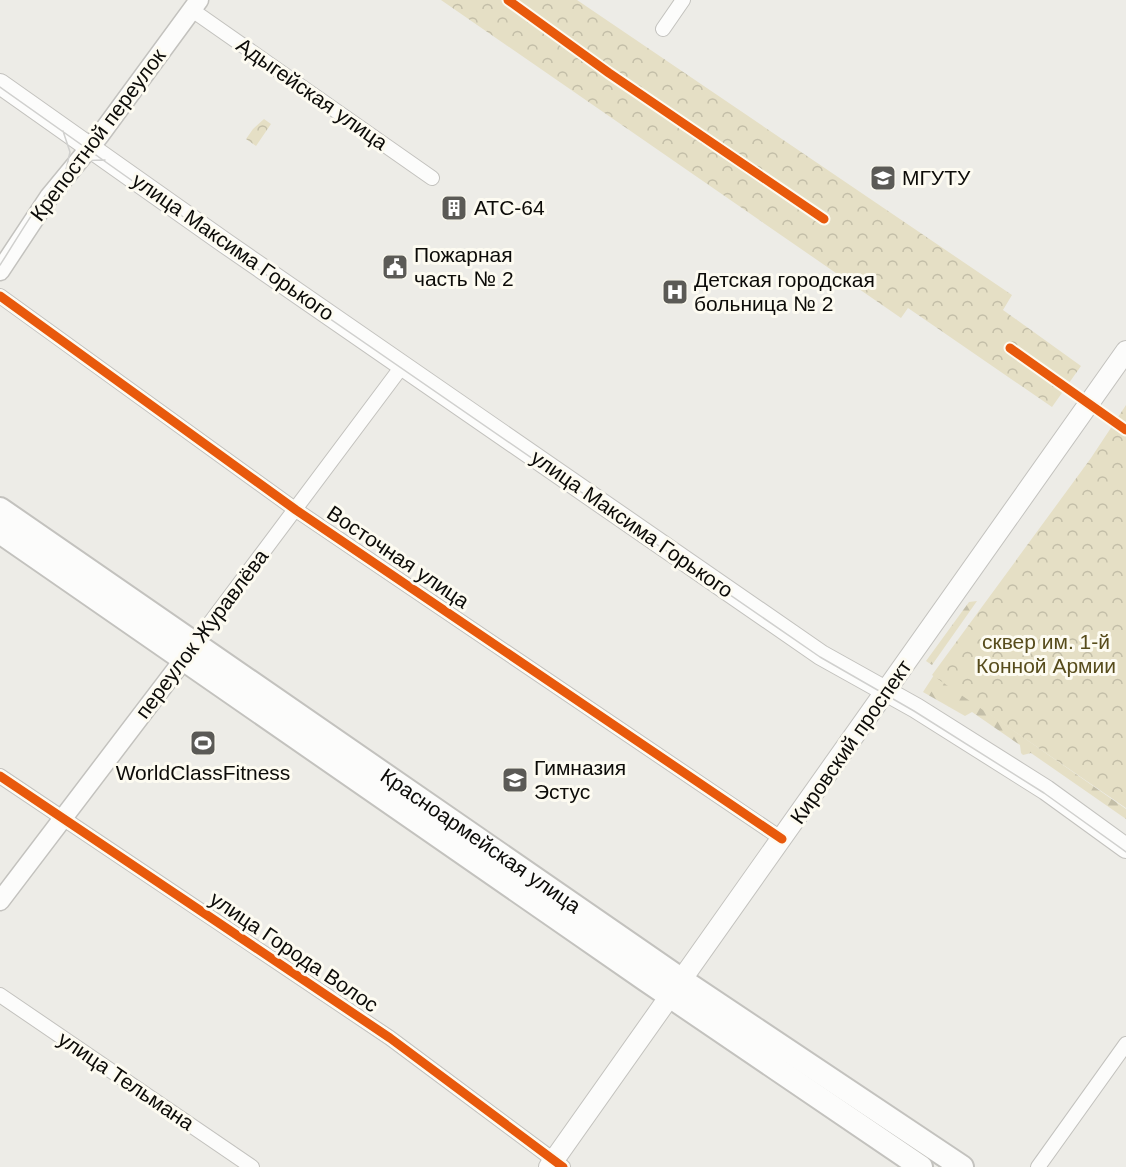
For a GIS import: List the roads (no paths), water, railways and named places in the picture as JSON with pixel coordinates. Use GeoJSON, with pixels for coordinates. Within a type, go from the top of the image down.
{"type":"FeatureCollection","features":[{"type":"Feature","properties":{"kind":"main road","name":"улица Максима Горького"},"geometry":{"type":"LineString","coordinates":[[0,84],[225,243],[822,655],[887,691],[1046,790],[1126,848]]}},
{"type":"Feature","properties":{"kind":"main road","name":"Кировский проспект"},"geometry":{"type":"LineString","coordinates":[[555,1165],[676,988],[1126,351]]}},
{"type":"Feature","properties":{"kind":"main road","name":"Красноармейская улица"},"geometry":{"type":"LineString","coordinates":[[0,509],[190,651],[676,988],[921,1167]]}},
{"type":"Feature","properties":{"kind":"main road","name":"Красноармейская улица"},"geometry":{"type":"LineString","coordinates":[[0,532],[190,651]]}},
{"type":"Feature","properties":{"kind":"main road","name":"Красноармейская улица"},"geometry":{"type":"LineString","coordinates":[[676,988],[962,1167]]}},
{"type":"Feature","properties":{"kind":"street"},"geometry":{"type":"LineString","coordinates":[[663,29],[682,0]]}},
{"type":"Feature","properties":{"kind":"street","name":"Крепостной переулок"},"geometry":{"type":"LineString","coordinates":[[0,271],[49,197],[103,130],[195,5]]}},
{"type":"Feature","properties":{"kind":"street","name":"Адыгейская улица"},"geometry":{"type":"LineString","coordinates":[[195,5],[432,178]]}},
{"type":"Feature","properties":{"kind":"street","name":"Восточная улица"},"geometry":{"type":"LineString","coordinates":[[0,296],[296,510],[782,839]]}},
{"type":"Feature","properties":{"kind":"street","name":"переулок Журавлёва"},"geometry":{"type":"LineString","coordinates":[[0,901],[403,365]]}},
{"type":"Feature","properties":{"kind":"street","name":"улица Города Волос"},"geometry":{"type":"LineString","coordinates":[[0,776],[390,1038],[555,1165]]}},
{"type":"Feature","properties":{"kind":"street","name":"улица Тельмана"},"geometry":{"type":"LineString","coordinates":[[0,995],[252,1167]]}},
{"type":"Feature","properties":{"kind":"street"},"geometry":{"type":"LineString","coordinates":[[1038,1167],[1126,1044]]}},
{"type":"Feature","properties":{"kind":"tram line"},"geometry":{"type":"LineString","coordinates":[[0,87],[223,245],[820,657],[914,711],[1044,793],[1126,852]]}},
{"type":"Feature","properties":{"kind":"tram line"},"geometry":{"type":"LineString","coordinates":[[63,131],[70,152],[65,174]]}},
{"type":"Feature","properties":{"kind":"tram line"},"geometry":{"type":"LineString","coordinates":[[0,265],[44,197],[64,173],[81,163],[105,160]]}},
{"type":"Feature","properties":{"kind":"place","name":"МГУТУ"},"geometry":{"type":"Point","coordinates":[883,178]}},
{"type":"Feature","properties":{"kind":"place","name":"АТС-64"},"geometry":{"type":"Point","coordinates":[454,208]}},
{"type":"Feature","properties":{"kind":"place","name":"Пожарная часть № 2"},"geometry":{"type":"Point","coordinates":[395,267]}},
{"type":"Feature","properties":{"kind":"place","name":"Детская городская больница № 2"},"geometry":{"type":"Point","coordinates":[675,292]}},
{"type":"Feature","properties":{"kind":"place","name":"WorldClassFitness"},"geometry":{"type":"Point","coordinates":[203,743]}},
{"type":"Feature","properties":{"kind":"place","name":"Гимназия Эстус"},"geometry":{"type":"Point","coordinates":[515,780]}},
{"type":"Feature","properties":{"kind":"park label","name":"сквер им. 1-й Конной Армии"},"geometry":{"type":"Point","coordinates":[1046,654]}}]}
